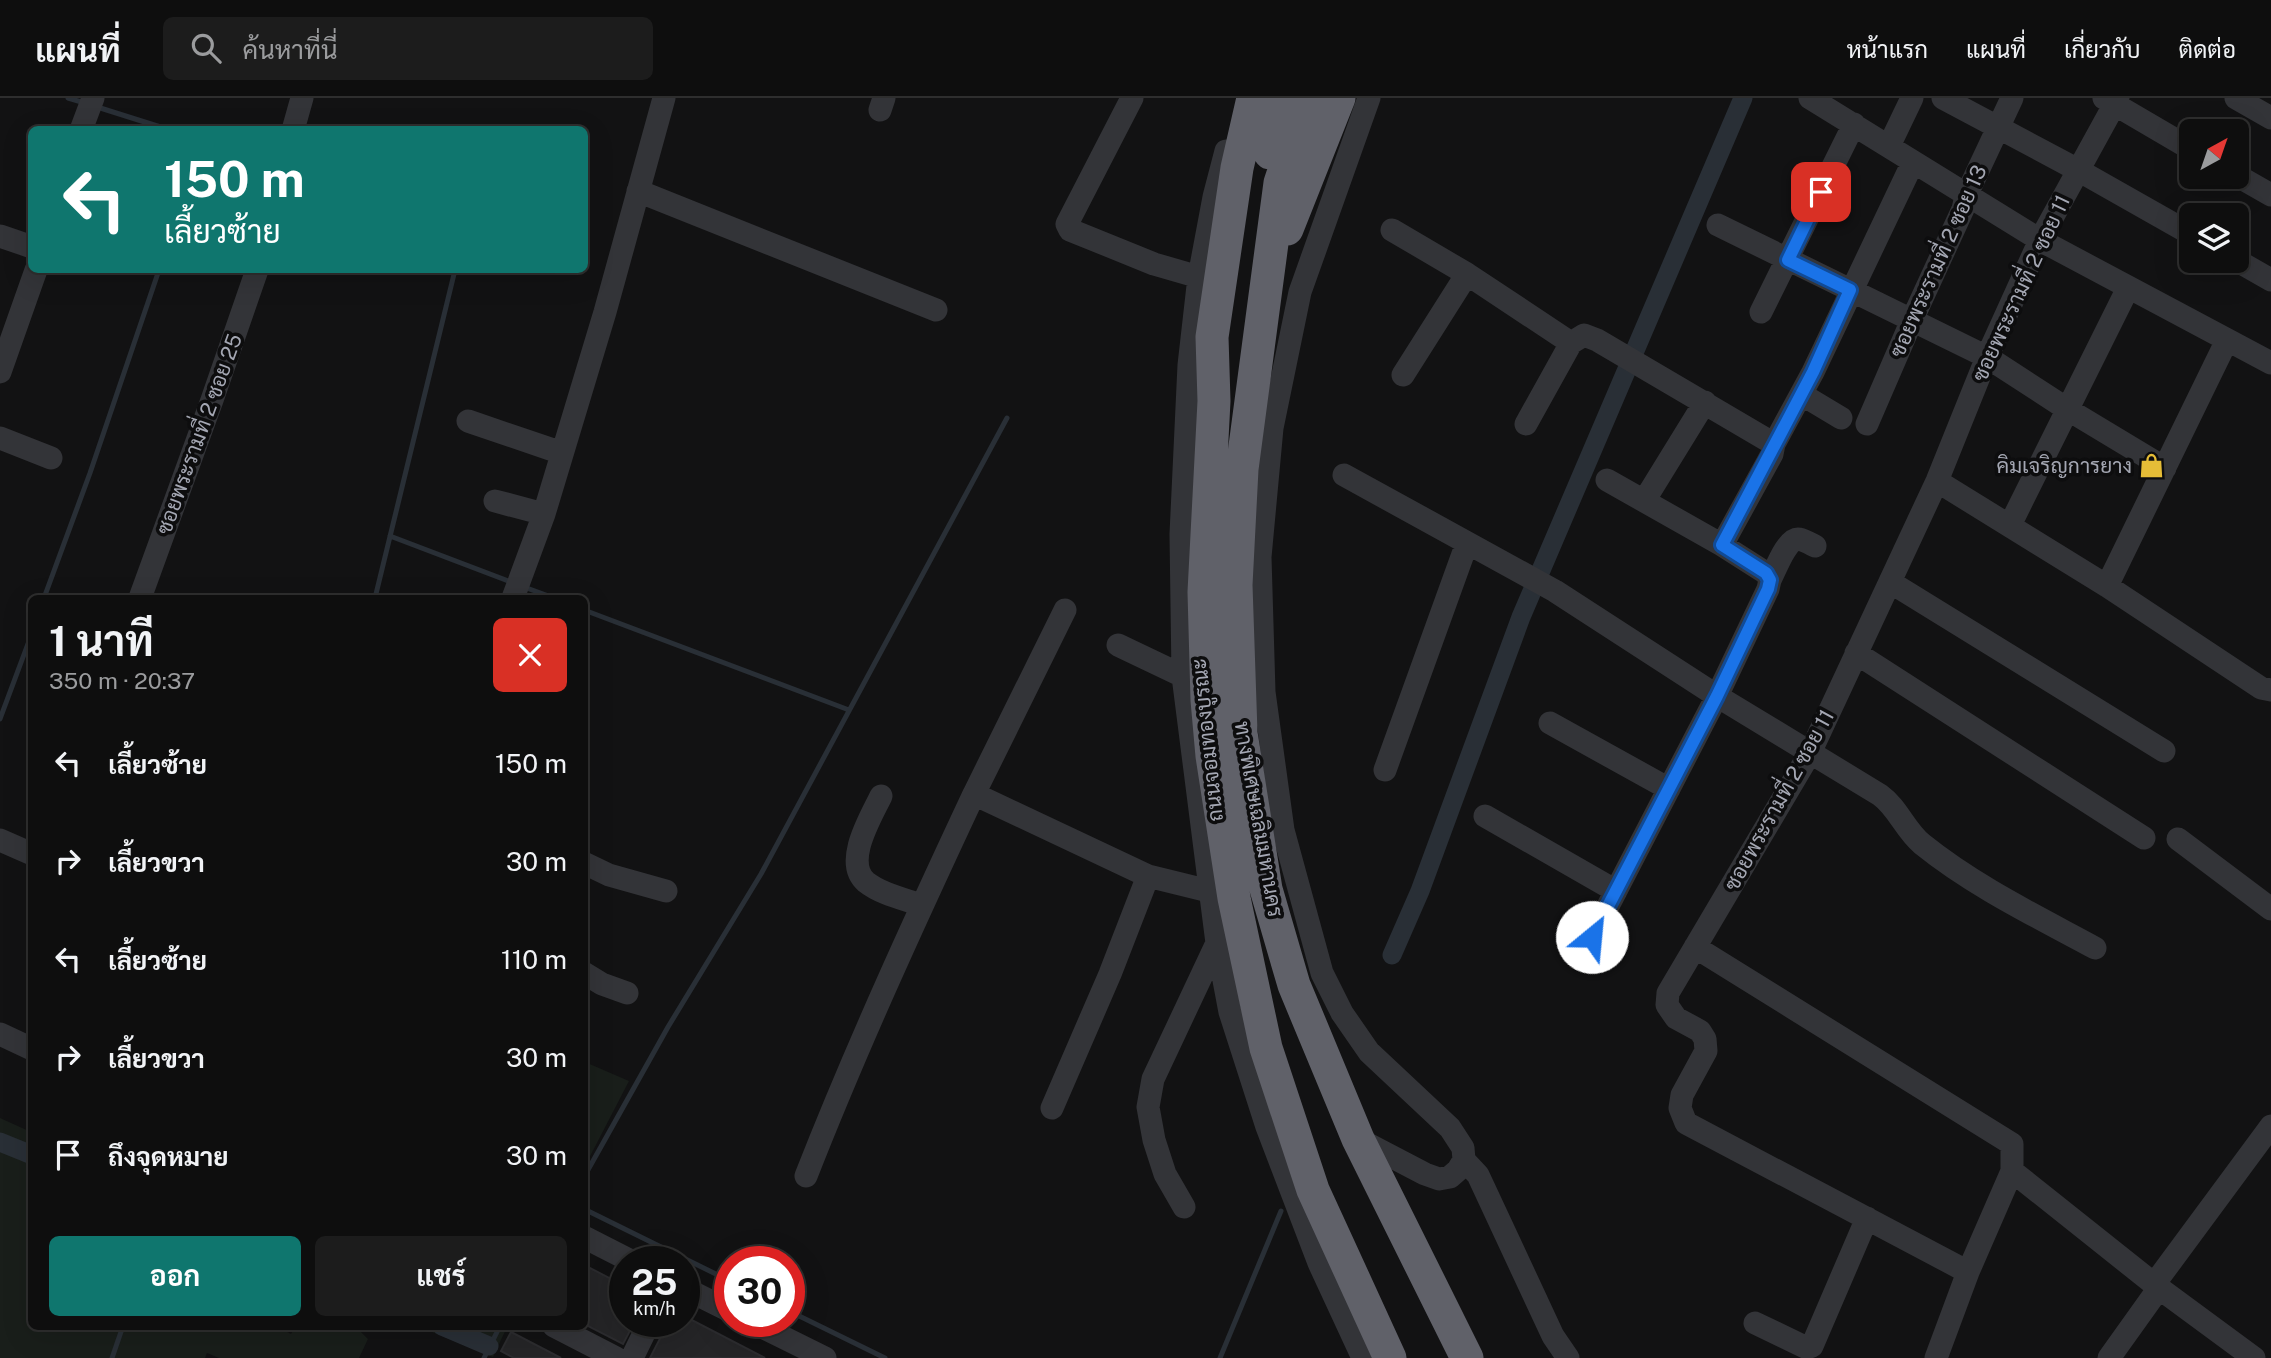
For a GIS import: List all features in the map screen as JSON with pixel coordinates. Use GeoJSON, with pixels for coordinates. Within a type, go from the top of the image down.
{"type":"FeatureCollection","features":[{"type":"Feature","properties":{"kind":"highway"},"geometry":{"type":"LineString","coordinates":[[1214,401],[1212,337],[1237,168],[1253,98]]}},
{"type":"Feature","properties":{"kind":"highway"},"geometry":{"type":"LineString","coordinates":[[1214,401],[1283,98]]}},
{"type":"Feature","properties":{"kind":"highway"},"geometry":{"type":"LineString","coordinates":[[1266,284],[1280,183],[1308,98]]}},
{"type":"Feature","properties":{"kind":"highway"},"geometry":{"type":"LineString","coordinates":[[1266,284],[1339,98]]}},
{"type":"Feature","properties":{"kind":"highway","name":"ทางพิเศษเฉลิมมหานคร"},"geometry":{"type":"LineString","coordinates":[[1266,284],[1241,482],[1236,585],[1241,733],[1266,889],[1294,985],[1358,1139],[1466,1358]]}},
{"type":"Feature","properties":{"kind":"highway","name":"ทางพิเศษเฉลิมมหานคร"},"geometry":{"type":"LineString","coordinates":[[1214,401],[1204,592],[1205,650],[1212,756],[1234,898],[1266,1048],[1313,1190],[1388,1358]]}},
{"type":"Feature","properties":{"kind":"street"},"geometry":{"type":"LineString","coordinates":[[83,125],[93,98]]}},
{"type":"Feature","properties":{"kind":"street"},"geometry":{"type":"LineString","coordinates":[[294,126],[302,98]]}},
{"type":"Feature","properties":{"kind":"street"},"geometry":{"type":"LineString","coordinates":[[518,584],[544,514],[603,318],[664,98]]}},
{"type":"Feature","properties":{"kind":"street"},"geometry":{"type":"LineString","coordinates":[[1132,98],[1067,224],[1070,230],[1154,264],[1199,277]]}},
{"type":"Feature","properties":{"kind":"street"},"geometry":{"type":"LineString","coordinates":[[1237,98],[1199,277],[1189,365],[1181,534],[1183,676],[1209,891],[1230,1012],[1267,1127],[1319,1263],[1363,1358]]}},
{"type":"Feature","properties":{"kind":"street","name":"ถนนจอมทองบูรณะ"},"geometry":{"type":"LineString","coordinates":[[1262,98],[1251,136],[1237,210],[1203,404],[1201,430],[1196,627],[1211,790],[1225,896],[1264,1060],[1303,1178],[1357,1300],[1388,1358]]}},
{"type":"Feature","properties":{"kind":"street"},"geometry":{"type":"LineString","coordinates":[[1358,1139],[1424,1174],[1440,1179],[1450,1177],[1464,1160],[1463,1148],[1450,1128],[1369,1052],[1342,1013],[1322,973],[1283,830],[1264,692],[1260,557],[1272,428],[1300,292],[1369,98]]}},
{"type":"Feature","properties":{"kind":"street"},"geometry":{"type":"LineString","coordinates":[[1889,146],[1912,98]]}},
{"type":"Feature","properties":{"kind":"street"},"geometry":{"type":"LineString","coordinates":[[1943,98],[2179,227]]}},
{"type":"Feature","properties":{"kind":"street","name":"ซอยพระรามที่ 2 ซอย 13"},"geometry":{"type":"LineString","coordinates":[[1867,424],[1963,209],[1966,196],[2012,98]]}},
{"type":"Feature","properties":{"kind":"street"},"geometry":{"type":"LineString","coordinates":[[2236,98],[2271,118]]}},
{"type":"Feature","properties":{"kind":"street"},"geometry":{"type":"LineString","coordinates":[[2112,100],[2179,142]]}},
{"type":"Feature","properties":{"kind":"street","name":"ซอยพระรามที่ 2 ซอย 11"},"geometry":{"type":"LineString","coordinates":[[1968,1272],[1686,1123],[1680,1108],[1682,1095],[1706,1051],[1705,1039],[1700,1031],[1676,1018],[1667,1005],[1668,993],[1810,753],[1937,481],[1987,357],[2040,240],[2112,100]]}},
{"type":"Feature","properties":{"kind":"street"},"geometry":{"type":"LineString","coordinates":[[1823,101],[1966,196],[2040,240],[2271,363]]}},
{"type":"Feature","properties":{"kind":"street"},"geometry":{"type":"LineString","coordinates":[[1761,312],[1854,124]]}},
{"type":"Feature","properties":{"kind":"street"},"geometry":{"type":"LineString","coordinates":[[1722,545],[1772,454],[1774,443],[1801,394],[1913,162]]}},
{"type":"Feature","properties":{"kind":"street"},"geometry":{"type":"LineString","coordinates":[[2249,182],[2271,195]]}},
{"type":"Feature","properties":{"kind":"street"},"geometry":{"type":"LineString","coordinates":[[638,191],[936,310]]}},
{"type":"Feature","properties":{"kind":"street"},"geometry":{"type":"LineString","coordinates":[[1718,225],[1987,357],[2165,468]]}},
{"type":"Feature","properties":{"kind":"street"},"geometry":{"type":"LineString","coordinates":[[1392,230],[1467,274],[1571,344]]}},
{"type":"Feature","properties":{"kind":"street"},"geometry":{"type":"LineString","coordinates":[[0,236],[28,246]]}},
{"type":"Feature","properties":{"kind":"street"},"geometry":{"type":"LineString","coordinates":[[2249,267],[2271,280]]}},
{"type":"Feature","properties":{"kind":"street"},"geometry":{"type":"LineString","coordinates":[[0,372],[35,273]]}},
{"type":"Feature","properties":{"kind":"street","name":"ซอยพระรามที่ 2 ซอย 25"},"geometry":{"type":"LineString","coordinates":[[141,595],[256,273]]}},
{"type":"Feature","properties":{"kind":"street"},"geometry":{"type":"LineString","coordinates":[[1404,375],[1467,274]]}},
{"type":"Feature","properties":{"kind":"street"},"geometry":{"type":"LineString","coordinates":[[2010,525],[2128,288]]}},
{"type":"Feature","properties":{"kind":"street"},"geometry":{"type":"LineString","coordinates":[[1525,424],[1571,344],[1584,335],[1631,359],[1774,443]]}},
{"type":"Feature","properties":{"kind":"street"},"geometry":{"type":"LineString","coordinates":[[2107,586],[2227,340]]}},
{"type":"Feature","properties":{"kind":"street"},"geometry":{"type":"LineString","coordinates":[[1801,394],[1842,418]]}},
{"type":"Feature","properties":{"kind":"street"},"geometry":{"type":"LineString","coordinates":[[1644,501],[1705,402]]}},
{"type":"Feature","properties":{"kind":"street"},"geometry":{"type":"LineString","coordinates":[[468,421],[562,453]]}},
{"type":"Feature","properties":{"kind":"street"},"geometry":{"type":"LineString","coordinates":[[0,438],[51,458]]}},
{"type":"Feature","properties":{"kind":"street"},"geometry":{"type":"LineString","coordinates":[[1343,475],[1555,591],[1717,696],[1889,802],[1921,843],[1975,882],[2095,948]]}},
{"type":"Feature","properties":{"kind":"street"},"geometry":{"type":"LineString","coordinates":[[1607,481],[1722,545],[1766,573],[1770,580]]}},
{"type":"Feature","properties":{"kind":"street"},"geometry":{"type":"LineString","coordinates":[[1937,481],[2107,586],[2261,688],[2271,690]]}},
{"type":"Feature","properties":{"kind":"street"},"geometry":{"type":"LineString","coordinates":[[495,501],[544,514]]}},
{"type":"Feature","properties":{"kind":"street"},"geometry":{"type":"LineString","coordinates":[[1592,937],[1717,696],[1786,548],[1793,540],[1798,539],[1815,546]]}},
{"type":"Feature","properties":{"kind":"street"},"geometry":{"type":"LineString","coordinates":[[1385,770],[1467,543]]}},
{"type":"Feature","properties":{"kind":"street"},"geometry":{"type":"LineString","coordinates":[[1890,582],[2164,751]]}},
{"type":"Feature","properties":{"kind":"street"},"geometry":{"type":"LineString","coordinates":[[806,1176],[849,1068],[862,1045],[921,905],[1065,610]]}},
{"type":"Feature","properties":{"kind":"street"},"geometry":{"type":"LineString","coordinates":[[1118,645],[1183,676]]}},
{"type":"Feature","properties":{"kind":"street"},"geometry":{"type":"LineString","coordinates":[[1856,653],[2144,838]]}},
{"type":"Feature","properties":{"kind":"street"},"geometry":{"type":"LineString","coordinates":[[1550,723],[1669,789]]}},
{"type":"Feature","properties":{"kind":"street"},"geometry":{"type":"LineString","coordinates":[[974,794],[1147,876],[1209,891]]}},
{"type":"Feature","properties":{"kind":"street"},"geometry":{"type":"LineString","coordinates":[[881,796],[861,838],[857,853],[859,869],[864,881],[884,892],[921,905]]}},
{"type":"Feature","properties":{"kind":"street"},"geometry":{"type":"LineString","coordinates":[[1485,816],[1616,891]]}},
{"type":"Feature","properties":{"kind":"street"},"geometry":{"type":"LineString","coordinates":[[2178,839],[2271,909]]}},
{"type":"Feature","properties":{"kind":"street"},"geometry":{"type":"LineString","coordinates":[[0,840],[28,851]]}},
{"type":"Feature","properties":{"kind":"street"},"geometry":{"type":"LineString","coordinates":[[588,865],[609,875],[666,891]]}},
{"type":"Feature","properties":{"kind":"street"},"geometry":{"type":"LineString","coordinates":[[1052,1108],[1110,974],[1147,876]]}},
{"type":"Feature","properties":{"kind":"street"},"geometry":{"type":"LineString","coordinates":[[1184,1207],[1165,1174],[1154,1140],[1149,1107],[1153,1079],[1217,943]]}},
{"type":"Feature","properties":{"kind":"street"},"geometry":{"type":"LineString","coordinates":[[1695,947],[2012,1144],[2012,1171],[1968,1272],[1936,1358]]}},
{"type":"Feature","properties":{"kind":"street"},"geometry":{"type":"LineString","coordinates":[[588,975],[627,993]]}},
{"type":"Feature","properties":{"kind":"street"},"geometry":{"type":"LineString","coordinates":[[0,1034],[28,1047]]}},
{"type":"Feature","properties":{"kind":"street"},"geometry":{"type":"LineString","coordinates":[[2109,1358],[2157,1286],[2263,1154],[2271,1126]]}},
{"type":"Feature","properties":{"kind":"street"},"geometry":{"type":"LineString","coordinates":[[1464,1160],[1478,1175],[1553,1336],[1568,1358]]}},
{"type":"Feature","properties":{"kind":"street"},"geometry":{"type":"LineString","coordinates":[[2012,1171],[2157,1286],[2254,1358]]}},
{"type":"Feature","properties":{"kind":"street"},"geometry":{"type":"LineString","coordinates":[[1755,1323],[1808,1348],[1812,1346],[1867,1218]]}},
{"type":"Feature","properties":{"kind":"street"},"geometry":{"type":"LineString","coordinates":[[588,1239],[609,1250]]}},
{"type":"Feature","properties":{"kind":"street"},"geometry":{"type":"LineString","coordinates":[[562,1330],[616,1358]]}},
{"type":"Feature","properties":{"kind":"street"},"geometry":{"type":"LineString","coordinates":[[632,1358],[642,1337]]}},
{"type":"Feature","properties":{"kind":"street"},"geometry":{"type":"LineString","coordinates":[[782,1337],[825,1358]]}},
{"type":"Feature","properties":{"kind":"shaded area"},"geometry":{"type":"Polygon","coordinates":[[[588,1063],[629,1081],[588,1160],[588,1063]]]}},
{"type":"Feature","properties":{"kind":"shaded area"},"geometry":{"type":"Polygon","coordinates":[[[0,1118],[28,1131],[28,1330],[284,1330],[291,1334],[293,1330],[359,1330],[368,1339],[359,1358],[219,1358],[207,1353],[205,1358],[0,1358],[0,1118]]]}},
{"type":"Feature","properties":{"kind":"shaded area"},"geometry":{"type":"Polygon","coordinates":[[[427,1330],[505,1330],[493,1357],[427,1330]]]}},
{"type":"Feature","properties":{"kind":"building"},"geometry":{"type":"Polygon","coordinates":[[[588,1267],[609,1278],[609,1337],[588,1326],[588,1267]]]}},
{"type":"Feature","properties":{"kind":"building"},"geometry":{"type":"Polygon","coordinates":[[[700,1324],[714,1332],[714,1337],[724,1337],[765,1358],[650,1358],[661,1337],[700,1337],[700,1324]]]}},
{"type":"Feature","properties":{"kind":"building"},"geometry":{"type":"Polygon","coordinates":[[[511,1332],[561,1358],[514,1358],[501,1351],[511,1332]]]}},
{"type":"Feature","properties":{"kind":"building"},"geometry":{"type":"Polygon","coordinates":[[[609,1337],[627,1337],[623,1344],[609,1337]]]}},
{"type":"Feature","properties":{"kind":"waterway"},"geometry":{"type":"LineString","coordinates":[[68,98],[85,103]]}},
{"type":"Feature","properties":{"kind":"waterway"},"geometry":{"type":"LineString","coordinates":[[1392,955],[1420,891],[1521,617],[1743,98]]}},
{"type":"Feature","properties":{"kind":"waterway"},"geometry":{"type":"LineString","coordinates":[[94,106],[157,126]]}},
{"type":"Feature","properties":{"kind":"waterway"},"geometry":{"type":"LineString","coordinates":[[45,595],[158,273]]}},
{"type":"Feature","properties":{"kind":"waterway"},"geometry":{"type":"LineString","coordinates":[[376,595],[454,273]]}},
{"type":"Feature","properties":{"kind":"waterway"},"geometry":{"type":"LineString","coordinates":[[588,1170],[668,1027],[761,874],[1007,418]]}},
{"type":"Feature","properties":{"kind":"waterway"},"geometry":{"type":"LineString","coordinates":[[390,536],[511,582]]}},
{"type":"Feature","properties":{"kind":"waterway"},"geometry":{"type":"LineString","coordinates":[[524,587],[546,595]]}},
{"type":"Feature","properties":{"kind":"waterway"},"geometry":{"type":"LineString","coordinates":[[588,612],[849,710]]}},
{"type":"Feature","properties":{"kind":"waterway"},"geometry":{"type":"LineString","coordinates":[[0,719],[28,644]]}},
{"type":"Feature","properties":{"kind":"waterway"},"geometry":{"type":"LineString","coordinates":[[0,1142],[28,1153]]}},
{"type":"Feature","properties":{"kind":"waterway"},"geometry":{"type":"LineString","coordinates":[[588,1211],[714,1273]]}},
{"type":"Feature","properties":{"kind":"waterway"},"geometry":{"type":"LineString","coordinates":[[1220,1358],[1281,1211]]}},
{"type":"Feature","properties":{"kind":"waterway"},"geometry":{"type":"LineString","coordinates":[[805,1319],[885,1358]]}},
{"type":"Feature","properties":{"kind":"waterway"},"geometry":{"type":"LineString","coordinates":[[112,1358],[122,1330]]}},
{"type":"Feature","properties":{"kind":"waterway"},"geometry":{"type":"LineString","coordinates":[[451,1330],[489,1346]]}},
{"type":"Feature","properties":{"kind":"waterway"},"geometry":{"type":"LineString","coordinates":[[484,1358],[498,1330]]}},
{"type":"Feature","properties":{"kind":"place","name":"คิมเจริญการยาง"},"geometry":{"type":"Point","coordinates":[2152,465]}},
{"type":"Feature","properties":{"kind":"route"},"geometry":{"type":"LineString","coordinates":[[1592,937],[1717,696],[1768,589],[1770,580],[1766,573],[1722,545],[1772,454],[1774,443],[1813,372],[1850,290],[1788,260],[1821,192]]}}]}
